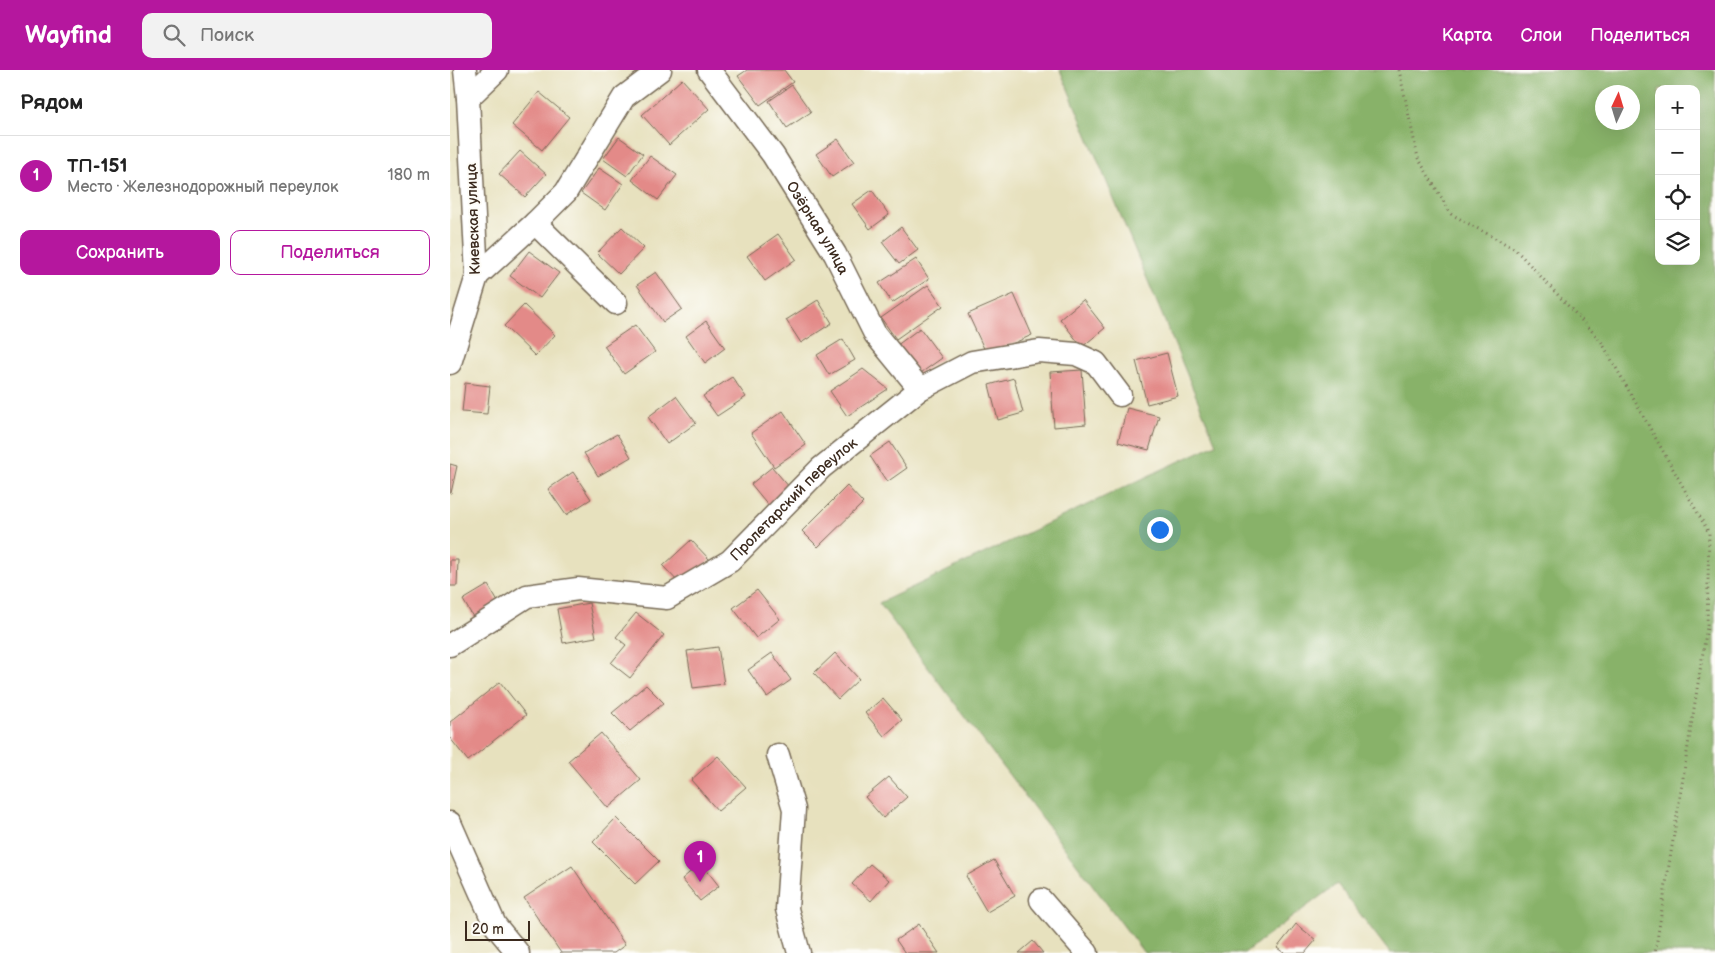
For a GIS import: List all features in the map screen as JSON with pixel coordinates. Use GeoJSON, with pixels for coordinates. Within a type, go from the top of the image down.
{"type":"FeatureCollection","features":[{"type":"Feature","properties":{"kind":"street","name":"Киевская улица"},"geometry":{"type":"LineString","coordinates":[[450,364],[477,276],[465,70]]}},
{"type":"Feature","properties":{"kind":"street"},"geometry":{"type":"LineString","coordinates":[[468,98],[497,70]]}},
{"type":"Feature","properties":{"kind":"street"},"geometry":{"type":"LineString","coordinates":[[477,276],[566,192],[624,97],[660,70]]}},
{"type":"Feature","properties":{"kind":"street","name":"Озёрная улица"},"geometry":{"type":"LineString","coordinates":[[709,70],[773,155],[835,254],[875,334],[920,389]]}},
{"type":"Feature","properties":{"kind":"street"},"geometry":{"type":"LineString","coordinates":[[535,223],[616,303]]}},
{"type":"Feature","properties":{"kind":"street","name":"Пролетарский переулок"},"geometry":{"type":"LineString","coordinates":[[450,645],[527,596],[578,589],[667,598],[730,560],[821,468],[920,389],[972,362],[1039,351],[1076,354],[1096,363],[1120,395]]}},
{"type":"Feature","properties":{"kind":"street"},"geometry":{"type":"LineString","coordinates":[[778,755],[794,809],[787,909],[800,953]]}},
{"type":"Feature","properties":{"kind":"street"},"geometry":{"type":"LineString","coordinates":[[450,823],[495,925],[518,953]]}},
{"type":"Feature","properties":{"kind":"street"},"geometry":{"type":"LineString","coordinates":[[1041,900],[1087,953]]}},
{"type":"Feature","properties":{"kind":"path"},"geometry":{"type":"LineString","coordinates":[[1399,70],[1418,158],[1451,214],[1515,250],[1601,341],[1709,533],[1707,627],[1655,953]]}},
{"type":"Feature","properties":{"kind":"green space"},"geometry":{"type":"Polygon","coordinates":[[[1060,70],[1715,70],[1715,953],[1390,953],[1337,884],[1244,953],[1144,953],[879,603],[1216,444],[1060,70]]]}},
{"type":"Feature","properties":{"kind":"building"},"geometry":{"type":"Polygon","coordinates":[[[747,70],[784,70],[793,82],[760,105],[738,76],[747,70]]]}},
{"type":"Feature","properties":{"kind":"building"},"geometry":{"type":"Polygon","coordinates":[[[682,79],[709,109],[669,145],[642,115],[682,79]]]}},
{"type":"Feature","properties":{"kind":"building"},"geometry":{"type":"Polygon","coordinates":[[[792,85],[811,112],[787,128],[769,101],[792,85]]]}},
{"type":"Feature","properties":{"kind":"building"},"geometry":{"type":"Polygon","coordinates":[[[539,92],[569,117],[542,150],[512,125],[539,92]]]}},
{"type":"Feature","properties":{"kind":"building"},"geometry":{"type":"Polygon","coordinates":[[[619,137],[643,154],[627,176],[603,159],[619,137]]]}},
{"type":"Feature","properties":{"kind":"building"},"geometry":{"type":"Polygon","coordinates":[[[838,139],[854,162],[832,177],[816,154],[838,139]]]}},
{"type":"Feature","properties":{"kind":"building"},"geometry":{"type":"Polygon","coordinates":[[[520,151],[546,174],[525,197],[499,174],[520,151]]]}},
{"type":"Feature","properties":{"kind":"building"},"geometry":{"type":"Polygon","coordinates":[[[650,156],[677,175],[658,200],[632,180],[650,156]]]}},
{"type":"Feature","properties":{"kind":"building"},"geometry":{"type":"Polygon","coordinates":[[[599,168],[623,184],[605,210],[581,193],[599,168]]]}},
{"type":"Feature","properties":{"kind":"building"},"geometry":{"type":"Polygon","coordinates":[[[872,190],[889,215],[870,229],[852,204],[872,190]]]}},
{"type":"Feature","properties":{"kind":"building"},"geometry":{"type":"Polygon","coordinates":[[[622,227],[644,248],[619,274],[597,253],[622,227]]]}},
{"type":"Feature","properties":{"kind":"building"},"geometry":{"type":"Polygon","coordinates":[[[901,227],[918,250],[899,264],[882,242],[901,227]]]}},
{"type":"Feature","properties":{"kind":"building"},"geometry":{"type":"Polygon","coordinates":[[[778,234],[796,259],[765,281],[747,256],[778,234]]]}},
{"type":"Feature","properties":{"kind":"building"},"geometry":{"type":"Polygon","coordinates":[[[529,251],[559,273],[540,298],[510,276],[529,251]]]}},
{"type":"Feature","properties":{"kind":"building"},"geometry":{"type":"Polygon","coordinates":[[[916,259],[929,279],[892,303],[879,283],[916,259]]]}},
{"type":"Feature","properties":{"kind":"building"},"geometry":{"type":"Polygon","coordinates":[[[656,272],[682,309],[663,322],[637,285],[656,272]]]}},
{"type":"Feature","properties":{"kind":"building"},"geometry":{"type":"Polygon","coordinates":[[[928,285],[943,306],[896,339],[881,318],[928,285]]]}},
{"type":"Feature","properties":{"kind":"building"},"geometry":{"type":"Polygon","coordinates":[[[1014,294],[1032,335],[987,355],[968,314],[1014,294]]]}},
{"type":"Feature","properties":{"kind":"building"},"geometry":{"type":"Polygon","coordinates":[[[818,300],[832,323],[801,343],[786,320],[818,300]]]}},
{"type":"Feature","properties":{"kind":"building"},"geometry":{"type":"Polygon","coordinates":[[[1083,300],[1105,328],[1082,347],[1060,319],[1083,300]]]}},
{"type":"Feature","properties":{"kind":"building"},"geometry":{"type":"Polygon","coordinates":[[[524,305],[555,335],[535,356],[504,326],[524,305]]]}},
{"type":"Feature","properties":{"kind":"building"},"geometry":{"type":"Polygon","coordinates":[[[706,321],[725,348],[705,363],[686,336],[706,321]]]}},
{"type":"Feature","properties":{"kind":"building"},"geometry":{"type":"Polygon","coordinates":[[[635,325],[655,352],[624,374],[604,346],[635,325]]]}},
{"type":"Feature","properties":{"kind":"building"},"geometry":{"type":"Polygon","coordinates":[[[920,328],[942,358],[918,375],[896,346],[920,328]]]}},
{"type":"Feature","properties":{"kind":"building"},"geometry":{"type":"Polygon","coordinates":[[[843,339],[855,360],[829,375],[817,355],[843,339]]]}},
{"type":"Feature","properties":{"kind":"building"},"geometry":{"type":"Polygon","coordinates":[[[1167,353],[1178,396],[1147,404],[1136,361],[1167,353]]]}},
{"type":"Feature","properties":{"kind":"building"},"geometry":{"type":"Polygon","coordinates":[[[863,369],[888,389],[847,416],[830,391],[863,369]]]}},
{"type":"Feature","properties":{"kind":"building"},"geometry":{"type":"Polygon","coordinates":[[[1082,370],[1086,424],[1054,427],[1050,372],[1082,370]]]}},
{"type":"Feature","properties":{"kind":"building"},"geometry":{"type":"Polygon","coordinates":[[[732,377],[746,397],[717,416],[703,396],[732,377]]]}},
{"type":"Feature","properties":{"kind":"building"},"geometry":{"type":"Polygon","coordinates":[[[1014,378],[1023,413],[998,420],[989,385],[1014,378]]]}},
{"type":"Feature","properties":{"kind":"building"},"geometry":{"type":"Polygon","coordinates":[[[465,383],[490,386],[487,414],[462,412],[465,383]]]}},
{"type":"Feature","properties":{"kind":"building"},"geometry":{"type":"Polygon","coordinates":[[[676,396],[696,423],[667,444],[648,417],[676,396]]]}},
{"type":"Feature","properties":{"kind":"building"},"geometry":{"type":"Polygon","coordinates":[[[1127,408],[1159,416],[1149,450],[1118,442],[1127,408]]]}},
{"type":"Feature","properties":{"kind":"building"},"geometry":{"type":"Polygon","coordinates":[[[783,411],[806,445],[774,467],[751,433],[783,411]]]}},
{"type":"Feature","properties":{"kind":"building"},"geometry":{"type":"Polygon","coordinates":[[[617,434],[631,457],[598,476],[584,453],[617,434]]]}},
{"type":"Feature","properties":{"kind":"building"},"geometry":{"type":"Polygon","coordinates":[[[890,442],[907,468],[887,482],[870,456],[890,442]]]}},
{"type":"Feature","properties":{"kind":"building"},"geometry":{"type":"Polygon","coordinates":[[[450,464],[457,466],[451,493],[450,493],[450,464]]]}},
{"type":"Feature","properties":{"kind":"building"},"geometry":{"type":"Polygon","coordinates":[[[772,467],[790,488],[769,506],[751,484],[772,467]]]}},
{"type":"Feature","properties":{"kind":"building"},"geometry":{"type":"Polygon","coordinates":[[[573,472],[591,499],[566,515],[548,489],[573,472]]]}},
{"type":"Feature","properties":{"kind":"building"},"geometry":{"type":"Polygon","coordinates":[[[847,486],[863,503],[818,547],[802,531],[847,486]]]}},
{"type":"Feature","properties":{"kind":"building"},"geometry":{"type":"Polygon","coordinates":[[[691,540],[710,560],[682,586],[663,566],[691,540]]]}},
{"type":"Feature","properties":{"kind":"building"},"geometry":{"type":"Polygon","coordinates":[[[450,560],[458,560],[457,586],[450,586],[450,560]]]}},
{"type":"Feature","properties":{"kind":"building"},"geometry":{"type":"Polygon","coordinates":[[[488,585],[501,607],[476,622],[463,600],[488,585]]]}},
{"type":"Feature","properties":{"kind":"building"},"geometry":{"type":"Polygon","coordinates":[[[757,590],[780,619],[756,638],[733,608],[757,590]]]}},
{"type":"Feature","properties":{"kind":"building"},"geometry":{"type":"Polygon","coordinates":[[[589,603],[596,637],[563,643],[557,609],[589,603]]]}},
{"type":"Feature","properties":{"kind":"building"},"geometry":{"type":"Polygon","coordinates":[[[636,613],[664,635],[630,678],[611,663],[626,645],[616,637],[636,613]]]}},
{"type":"Feature","properties":{"kind":"building"},"geometry":{"type":"Polygon","coordinates":[[[718,647],[724,684],[693,688],[687,651],[718,647]]]}},
{"type":"Feature","properties":{"kind":"building"},"geometry":{"type":"Polygon","coordinates":[[[772,653],[791,680],[767,697],[748,670],[772,653]]]}},
{"type":"Feature","properties":{"kind":"building"},"geometry":{"type":"Polygon","coordinates":[[[835,653],[859,679],[838,699],[814,673],[835,653]]]}},
{"type":"Feature","properties":{"kind":"building"},"geometry":{"type":"Polygon","coordinates":[[[500,682],[526,715],[468,761],[450,738],[450,722],[500,682]]]}},
{"type":"Feature","properties":{"kind":"building"},"geometry":{"type":"Polygon","coordinates":[[[646,685],[664,703],[630,731],[612,713],[646,685]]]}},
{"type":"Feature","properties":{"kind":"building"},"geometry":{"type":"Polygon","coordinates":[[[883,698],[902,720],[884,736],[865,713],[883,698]]]}},
{"type":"Feature","properties":{"kind":"building"},"geometry":{"type":"Polygon","coordinates":[[[601,733],[641,780],[608,808],[568,761],[601,733]]]}},
{"type":"Feature","properties":{"kind":"building"},"geometry":{"type":"Polygon","coordinates":[[[718,756],[746,787],[718,811],[691,780],[718,756]]]}},
{"type":"Feature","properties":{"kind":"building"},"geometry":{"type":"Polygon","coordinates":[[[889,777],[907,797],[883,818],[865,797],[889,777]]]}},
{"type":"Feature","properties":{"kind":"building"},"geometry":{"type":"Polygon","coordinates":[[[616,818],[659,861],[635,884],[593,842],[616,818]]]}},
{"type":"Feature","properties":{"kind":"building"},"geometry":{"type":"Polygon","coordinates":[[[994,860],[1015,896],[987,912],[966,876],[994,860]]]}},
{"type":"Feature","properties":{"kind":"building"},"geometry":{"type":"Polygon","coordinates":[[[701,863],[719,886],[700,901],[682,879],[701,863]]]}},
{"type":"Feature","properties":{"kind":"building"},"geometry":{"type":"Polygon","coordinates":[[[870,864],[889,880],[871,901],[852,884],[870,864]]]}},
{"type":"Feature","properties":{"kind":"building"},"geometry":{"type":"Polygon","coordinates":[[[572,866],[625,945],[614,953],[561,953],[524,898],[572,866]]]}},
{"type":"Feature","properties":{"kind":"building"},"geometry":{"type":"Polygon","coordinates":[[[919,924],[939,953],[905,953],[896,940],[919,924]]]}},
{"type":"Feature","properties":{"kind":"building"},"geometry":{"type":"Polygon","coordinates":[[[1296,924],[1316,940],[1305,953],[1284,953],[1277,948],[1296,924]]]}},
{"type":"Feature","properties":{"kind":"building"},"geometry":{"type":"Polygon","coordinates":[[[1033,941],[1043,953],[1019,953],[1033,941]]]}},
{"type":"Feature","properties":{"kind":"place","name":"ТП-151"},"geometry":{"type":"Point","coordinates":[700,882]}}]}
